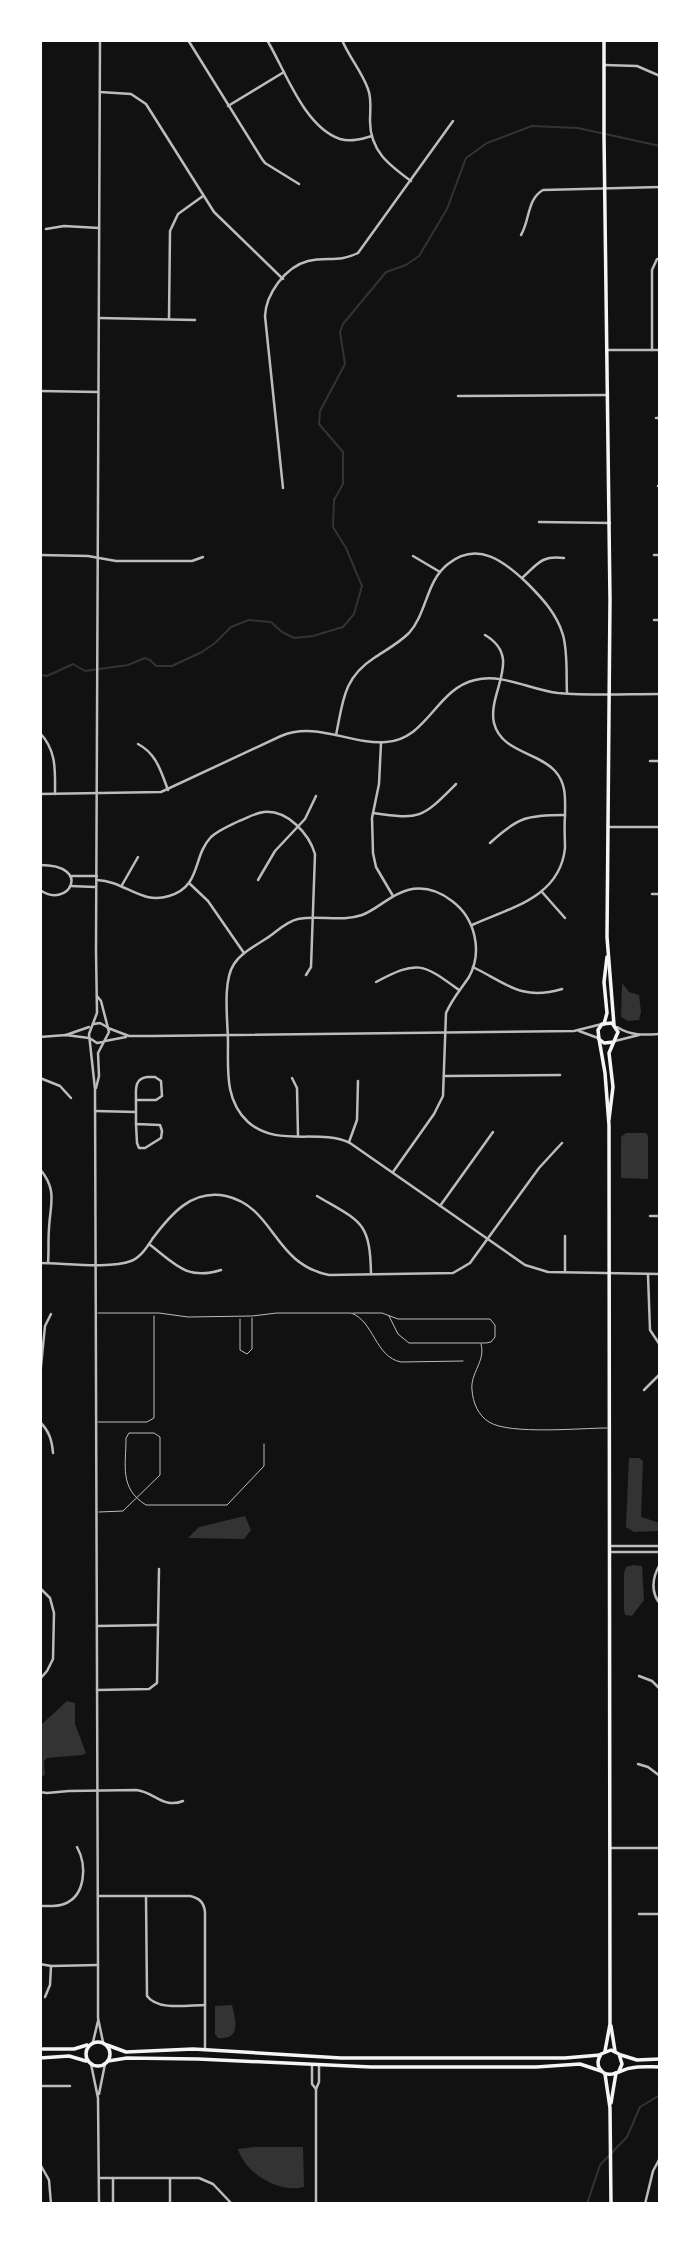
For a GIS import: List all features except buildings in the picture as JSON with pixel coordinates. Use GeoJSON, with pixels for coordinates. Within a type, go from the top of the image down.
{"type":"FeatureCollection","features":[{"type":"Feature","properties":{"kind":"main road"},"geometry":{"type":"LineString","coordinates":[[604,40],[610,523],[607,955],[618,1034],[609,1053],[613,1087],[609,1125]]}},
{"type":"Feature","properties":{"kind":"main road"},"geometry":{"type":"LineString","coordinates":[[607,955],[604,972],[607,1013],[598,1030],[609,1125],[610,2024],[605,2051],[597,2062],[603,2072],[610,2108]]}},
{"type":"Feature","properties":{"kind":"main road"},"geometry":{"type":"LineString","coordinates":[[603,1024],[615,1026]]}},
{"type":"Feature","properties":{"kind":"main road"},"geometry":{"type":"LineString","coordinates":[[599,1038],[608,1044],[615,1042]]}},
{"type":"Feature","properties":{"kind":"main road"},"geometry":{"type":"LineString","coordinates":[[610,2024],[622,2064],[617,2072],[610,2108],[611,2204]]}},
{"type":"Feature","properties":{"kind":"main road"},"geometry":{"type":"LineString","coordinates":[[40,2049],[74,2049],[91,2043],[105,2044],[126,2052],[205,2050],[341,2058],[565,2058],[600,2055]]}},
{"type":"Feature","properties":{"kind":"main road"},"geometry":{"type":"LineString","coordinates":[[90,2063],[86,2053],[91,2043]]}},
{"type":"Feature","properties":{"kind":"main road"},"geometry":{"type":"LineString","coordinates":[[105,2044],[110,2053],[106,2063]]}},
{"type":"Feature","properties":{"kind":"main road"},"geometry":{"type":"LineString","coordinates":[[605,2051],[637,2060],[660,2059]]}},
{"type":"Feature","properties":{"kind":"main road"},"geometry":{"type":"LineString","coordinates":[[40,2058],[71,2056],[97,2066],[124,2058],[198,2059],[312,2066],[514,2067],[582,2064],[603,2072],[617,2072],[633,2067],[660,2067]]}},
{"type":"Feature","properties":{"kind":"street"},"geometry":{"type":"LineString","coordinates":[[100,40],[97,1016],[89,1034],[95,1089],[98,1965],[99,2018],[105,2044]]}},
{"type":"Feature","properties":{"kind":"street"},"geometry":{"type":"LineString","coordinates":[[188,40],[265,163],[299,184]]}},
{"type":"Feature","properties":{"kind":"street"},"geometry":{"type":"LineString","coordinates":[[267,40],[313,120],[341,139],[353,140],[372,136]]}},
{"type":"Feature","properties":{"kind":"street"},"geometry":{"type":"LineString","coordinates":[[342,40],[368,88],[372,136],[382,158],[411,181]]}},
{"type":"Feature","properties":{"kind":"street"},"geometry":{"type":"LineString","coordinates":[[604,65],[637,66],[660,76]]}},
{"type":"Feature","properties":{"kind":"street"},"geometry":{"type":"LineString","coordinates":[[228,106],[284,72]]}},
{"type":"Feature","properties":{"kind":"street"},"geometry":{"type":"LineString","coordinates":[[100,92],[131,94],[146,104],[214,212],[283,279]]}},
{"type":"Feature","properties":{"kind":"street"},"geometry":{"type":"LineString","coordinates":[[283,488],[265,316],[267,301],[283,279],[300,264],[310,260],[348,258],[358,253],[453,121]]}},
{"type":"Feature","properties":{"kind":"street"},"geometry":{"type":"LineString","coordinates":[[521,235],[538,192],[551,188],[660,187]]}},
{"type":"Feature","properties":{"kind":"street"},"geometry":{"type":"LineString","coordinates":[[169,320],[172,224],[178,214],[204,196]]}},
{"type":"Feature","properties":{"kind":"street"},"geometry":{"type":"LineString","coordinates":[[46,229],[64,226],[99,228]]}},
{"type":"Feature","properties":{"kind":"street"},"geometry":{"type":"LineString","coordinates":[[652,350],[652,270],[657,259]]}},
{"type":"Feature","properties":{"kind":"street"},"geometry":{"type":"LineString","coordinates":[[99,318],[195,320]]}},
{"type":"Feature","properties":{"kind":"street"},"geometry":{"type":"LineString","coordinates":[[607,350],[660,350]]}},
{"type":"Feature","properties":{"kind":"street"},"geometry":{"type":"LineString","coordinates":[[40,391],[98,392]]}},
{"type":"Feature","properties":{"kind":"street"},"geometry":{"type":"LineString","coordinates":[[458,396],[608,395]]}},
{"type":"Feature","properties":{"kind":"street"},"geometry":{"type":"LineString","coordinates":[[539,522],[610,523]]}},
{"type":"Feature","properties":{"kind":"street"},"geometry":{"type":"LineString","coordinates":[[336,735],[351,678],[359,668],[413,628],[440,572],[452,561],[474,554],[503,561],[543,599],[559,624],[566,653],[567,693]]}},
{"type":"Feature","properties":{"kind":"street"},"geometry":{"type":"LineString","coordinates":[[40,555],[98,557],[116,561],[192,561],[203,557]]}},
{"type":"Feature","properties":{"kind":"street"},"geometry":{"type":"LineString","coordinates":[[654,555],[660,555]]}},
{"type":"Feature","properties":{"kind":"street"},"geometry":{"type":"LineString","coordinates":[[413,556],[440,572]]}},
{"type":"Feature","properties":{"kind":"street"},"geometry":{"type":"LineString","coordinates":[[522,578],[544,558],[564,558]]}},
{"type":"Feature","properties":{"kind":"street"},"geometry":{"type":"LineString","coordinates":[[654,621],[660,620]]}},
{"type":"Feature","properties":{"kind":"street"},"geometry":{"type":"LineString","coordinates":[[472,925],[533,899],[542,892],[555,878],[565,850],[564,789],[558,774],[549,765],[509,744],[497,730],[493,714],[501,680],[502,654],[497,644],[485,635]]}},
{"type":"Feature","properties":{"kind":"street"},"geometry":{"type":"LineString","coordinates":[[40,794],[148,794],[168,790],[287,733],[310,731],[381,743],[399,740],[420,727],[445,696],[462,684],[483,678],[567,693],[660,694]]}},
{"type":"Feature","properties":{"kind":"street"},"geometry":{"type":"LineString","coordinates":[[40,733],[48,742],[54,759],[55,794]]}},
{"type":"Feature","properties":{"kind":"street"},"geometry":{"type":"LineString","coordinates":[[381,743],[380,784],[372,828],[376,867],[393,896]]}},
{"type":"Feature","properties":{"kind":"street"},"geometry":{"type":"LineString","coordinates":[[138,744],[154,756],[168,790]]}},
{"type":"Feature","properties":{"kind":"street"},"geometry":{"type":"LineString","coordinates":[[650,761],[660,761]]}},
{"type":"Feature","properties":{"kind":"street"},"geometry":{"type":"LineString","coordinates":[[373,813],[400,817],[417,816],[428,810],[456,784]]}},
{"type":"Feature","properties":{"kind":"street"},"geometry":{"type":"LineString","coordinates":[[258,880],[275,851],[310,811],[316,796]]}},
{"type":"Feature","properties":{"kind":"street"},"geometry":{"type":"LineString","coordinates":[[40,864],[59,865],[71,876],[97,878],[122,885],[146,898],[159,898],[172,895],[189,883],[205,845],[213,835],[264,812],[282,815],[310,840],[315,854],[311,967],[306,975]]}},
{"type":"Feature","properties":{"kind":"street"},"geometry":{"type":"LineString","coordinates":[[490,844],[507,828],[527,817],[565,815]]}},
{"type":"Feature","properties":{"kind":"street"},"geometry":{"type":"LineString","coordinates":[[608,827],[660,827]]}},
{"type":"Feature","properties":{"kind":"street"},"geometry":{"type":"LineString","coordinates":[[122,885],[138,857]]}},
{"type":"Feature","properties":{"kind":"street"},"geometry":{"type":"LineString","coordinates":[[71,876],[71,886]]}},
{"type":"Feature","properties":{"kind":"street"},"geometry":{"type":"LineString","coordinates":[[189,883],[208,901],[244,953]]}},
{"type":"Feature","properties":{"kind":"street"},"geometry":{"type":"LineString","coordinates":[[40,890],[47,895],[57,895],[71,886],[97,887]]}},
{"type":"Feature","properties":{"kind":"street"},"geometry":{"type":"LineString","coordinates":[[393,1172],[440,1105],[444,1090],[447,1010],[473,967],[475,942],[472,925],[459,906],[435,891],[415,888],[393,896],[353,918],[293,921],[244,953],[234,964],[228,977],[229,1085],[239,1112],[262,1130],[279,1136],[330,1137],[349,1142],[525,1265],[548,1272],[660,1274]]}},
{"type":"Feature","properties":{"kind":"street"},"geometry":{"type":"LineString","coordinates":[[542,892],[565,918]]}},
{"type":"Feature","properties":{"kind":"street"},"geometry":{"type":"LineString","coordinates":[[652,894],[660,894]]}},
{"type":"Feature","properties":{"kind":"street"},"geometry":{"type":"LineString","coordinates":[[376,982],[401,970],[416,967],[432,971],[459,990]]}},
{"type":"Feature","properties":{"kind":"street"},"geometry":{"type":"LineString","coordinates":[[473,967],[521,992],[541,994],[562,989]]}},
{"type":"Feature","properties":{"kind":"street"},"geometry":{"type":"LineString","coordinates":[[95,1089],[99,1053],[108,1037],[101,1001],[97,996]]}},
{"type":"Feature","properties":{"kind":"street"},"geometry":{"type":"LineString","coordinates":[[66,1035],[100,1023],[129,1036]]}},
{"type":"Feature","properties":{"kind":"street"},"geometry":{"type":"LineString","coordinates":[[40,1037],[66,1035],[91,1039],[97,1043],[129,1036],[579,1031],[603,1024]]}},
{"type":"Feature","properties":{"kind":"street"},"geometry":{"type":"LineString","coordinates":[[615,1026],[639,1035]]}},
{"type":"Feature","properties":{"kind":"street"},"geometry":{"type":"LineString","coordinates":[[579,1031],[599,1038]]}},
{"type":"Feature","properties":{"kind":"street"},"geometry":{"type":"LineString","coordinates":[[615,1042],[639,1035],[660,1034]]}},
{"type":"Feature","properties":{"kind":"street"},"geometry":{"type":"LineString","coordinates":[[445,1076],[560,1075]]}},
{"type":"Feature","properties":{"kind":"street"},"geometry":{"type":"LineString","coordinates":[[136,1100],[160,1098],[163,1092],[161,1081],[155,1077],[140,1079],[136,1086],[136,1100],[136,1124],[139,1148],[145,1149],[161,1138],[160,1125],[136,1124]]}},
{"type":"Feature","properties":{"kind":"street"},"geometry":{"type":"LineString","coordinates":[[40,1078],[60,1086],[71,1098]]}},
{"type":"Feature","properties":{"kind":"street"},"geometry":{"type":"LineString","coordinates":[[292,1078],[297,1088],[298,1136]]}},
{"type":"Feature","properties":{"kind":"street"},"geometry":{"type":"LineString","coordinates":[[349,1142],[357,1120],[358,1081]]}},
{"type":"Feature","properties":{"kind":"street"},"geometry":{"type":"LineString","coordinates":[[95,1111],[136,1112]]}},
{"type":"Feature","properties":{"kind":"street"},"geometry":{"type":"LineString","coordinates":[[440,1206],[493,1132]]}},
{"type":"Feature","properties":{"kind":"street"},"geometry":{"type":"LineString","coordinates":[[40,1263],[117,1264],[132,1260],[149,1244],[169,1217],[184,1204],[205,1196],[225,1196],[237,1199],[256,1212],[285,1251],[305,1267],[329,1275],[453,1273],[470,1264],[539,1168],[562,1143]]}},
{"type":"Feature","properties":{"kind":"street"},"geometry":{"type":"LineString","coordinates":[[40,1169],[50,1186],[52,1200],[48,1263]]}},
{"type":"Feature","properties":{"kind":"street"},"geometry":{"type":"LineString","coordinates":[[317,1196],[345,1212],[362,1226],[370,1243],[371,1274]]}},
{"type":"Feature","properties":{"kind":"street"},"geometry":{"type":"LineString","coordinates":[[650,1216],[660,1216]]}},
{"type":"Feature","properties":{"kind":"street"},"geometry":{"type":"LineString","coordinates":[[565,1236],[565,1272]]}},
{"type":"Feature","properties":{"kind":"street"},"geometry":{"type":"LineString","coordinates":[[149,1244],[190,1273],[208,1274],[222,1270]]}},
{"type":"Feature","properties":{"kind":"street"},"geometry":{"type":"LineString","coordinates":[[648,1275],[650,1331],[660,1345]]}},
{"type":"Feature","properties":{"kind":"street"},"geometry":{"type":"LineString","coordinates":[[40,1376],[45,1326],[51,1314]]}},
{"type":"Feature","properties":{"kind":"street"},"geometry":{"type":"LineString","coordinates":[[645,1390],[660,1374]]}},
{"type":"Feature","properties":{"kind":"street"},"geometry":{"type":"LineString","coordinates":[[40,1422],[48,1431],[53,1452]]}},
{"type":"Feature","properties":{"kind":"street"},"geometry":{"type":"LineString","coordinates":[[610,1546],[660,1546]]}},
{"type":"Feature","properties":{"kind":"street"},"geometry":{"type":"LineString","coordinates":[[610,1552],[660,1552]]}},
{"type":"Feature","properties":{"kind":"street"},"geometry":{"type":"LineString","coordinates":[[660,1564],[653,1586],[655,1597],[660,1604]]}},
{"type":"Feature","properties":{"kind":"street"},"geometry":{"type":"LineString","coordinates":[[97,1690],[146,1690],[155,1685],[158,1678],[159,1569]]}},
{"type":"Feature","properties":{"kind":"street"},"geometry":{"type":"LineString","coordinates":[[40,1588],[50,1598],[54,1613],[54,1652],[47,1671],[40,1679]]}},
{"type":"Feature","properties":{"kind":"street"},"geometry":{"type":"LineString","coordinates":[[97,1626],[158,1625]]}},
{"type":"Feature","properties":{"kind":"street"},"geometry":{"type":"LineString","coordinates":[[639,1676],[652,1681],[660,1689]]}},
{"type":"Feature","properties":{"kind":"street"},"geometry":{"type":"LineString","coordinates":[[638,1764],[648,1767],[660,1776]]}},
{"type":"Feature","properties":{"kind":"street"},"geometry":{"type":"LineString","coordinates":[[40,1792],[144,1791],[164,1803],[183,1801]]}},
{"type":"Feature","properties":{"kind":"street"},"geometry":{"type":"LineString","coordinates":[[40,1906],[64,1904],[79,1892],[82,1862],[78,1847]]}},
{"type":"Feature","properties":{"kind":"street"},"geometry":{"type":"LineString","coordinates":[[610,1848],[660,1848]]}},
{"type":"Feature","properties":{"kind":"street"},"geometry":{"type":"LineString","coordinates":[[98,1896],[190,1896],[201,1900],[205,1912],[205,2050]]}},
{"type":"Feature","properties":{"kind":"street"},"geometry":{"type":"LineString","coordinates":[[146,1897],[147,1996],[152,2003],[157,2004],[205,2005]]}},
{"type":"Feature","properties":{"kind":"street"},"geometry":{"type":"LineString","coordinates":[[639,1914],[660,1914]]}},
{"type":"Feature","properties":{"kind":"street"},"geometry":{"type":"LineString","coordinates":[[40,1964],[98,1965]]}},
{"type":"Feature","properties":{"kind":"street"},"geometry":{"type":"LineString","coordinates":[[45,1997],[51,1979],[51,1966]]}},
{"type":"Feature","properties":{"kind":"street"},"geometry":{"type":"LineString","coordinates":[[91,2043],[99,2018]]}},
{"type":"Feature","properties":{"kind":"street"},"geometry":{"type":"LineString","coordinates":[[90,2063],[98,2098],[99,2204]]}},
{"type":"Feature","properties":{"kind":"street"},"geometry":{"type":"LineString","coordinates":[[98,2098],[106,2063]]}},
{"type":"Feature","properties":{"kind":"street"},"geometry":{"type":"LineString","coordinates":[[312,2066],[312,2084],[316,2089]]}},
{"type":"Feature","properties":{"kind":"street"},"geometry":{"type":"LineString","coordinates":[[316,2204],[316,2089],[319,2066]]}},
{"type":"Feature","properties":{"kind":"street"},"geometry":{"type":"LineString","coordinates":[[40,2086],[70,2086]]}},
{"type":"Feature","properties":{"kind":"street"},"geometry":{"type":"LineString","coordinates":[[645,2204],[653,2171],[660,2158]]}},
{"type":"Feature","properties":{"kind":"street"},"geometry":{"type":"LineString","coordinates":[[40,2164],[50,2180],[51,2204]]}},
{"type":"Feature","properties":{"kind":"street"},"geometry":{"type":"LineString","coordinates":[[113,2178],[113,2204]]}},
{"type":"Feature","properties":{"kind":"street"},"geometry":{"type":"LineString","coordinates":[[170,2178],[170,2204]]}},
{"type":"Feature","properties":{"kind":"street"},"geometry":{"type":"LineString","coordinates":[[99,2179],[204,2179],[213,2184],[232,2204]]}},
{"type":"Feature","properties":{"kind":"street"},"geometry":{"type":"LineString","coordinates":[[611,2204],[632,2204]]}},
{"type":"Feature","properties":{"kind":"lane"},"geometry":{"type":"LineString","coordinates":[[96,1313],[240,1317],[273,1313],[368,1312],[382,1313],[398,1319],[490,1318],[495,1325],[495,1338],[486,1343],[411,1343],[398,1334],[389,1317]]}},
{"type":"Feature","properties":{"kind":"lane"},"geometry":{"type":"LineString","coordinates":[[96,1422],[148,1422],[154,1418],[155,1313]]}},
{"type":"Feature","properties":{"kind":"lane"},"geometry":{"type":"LineString","coordinates":[[351,1313],[360,1319],[385,1354],[393,1360],[463,1361]]}},
{"type":"Feature","properties":{"kind":"lane"},"geometry":{"type":"LineString","coordinates":[[240,1317],[240,1350],[247,1354],[253,1349],[252,1316]]}},
{"type":"Feature","properties":{"kind":"lane"},"geometry":{"type":"LineString","coordinates":[[478,1343],[482,1346]]}},
{"type":"Feature","properties":{"kind":"lane"},"geometry":{"type":"LineString","coordinates":[[486,1343],[482,1346],[481,1362],[472,1380],[472,1388],[476,1407],[489,1422],[511,1428],[609,1427]]}},
{"type":"Feature","properties":{"kind":"lane"},"geometry":{"type":"LineString","coordinates":[[96,1512],[121,1512],[137,1499],[161,1473],[162,1440],[156,1433],[130,1433],[127,1436],[126,1483],[137,1499],[146,1505],[228,1505],[264,1465],[264,1444]]}},
{"type":"Feature","properties":{"kind":"shaded area"},"geometry":{"type":"Polygon","coordinates":[[[622,983],[629,992],[639,995],[639,1020],[628,1021],[621,1017],[622,983]]]}},
{"type":"Feature","properties":{"kind":"shaded area"},"geometry":{"type":"Polygon","coordinates":[[[626,1133],[646,1133],[648,1136],[648,1179],[621,1178],[621,1137],[626,1133]]]}},
{"type":"Feature","properties":{"kind":"shaded area"},"geometry":{"type":"Polygon","coordinates":[[[629,1458],[643,1461],[641,1517],[660,1523],[659,1531],[634,1532],[626,1527],[629,1458]]]}},
{"type":"Feature","properties":{"kind":"shaded area"},"geometry":{"type":"Polygon","coordinates":[[[245,1516],[251,1530],[244,1539],[188,1538],[199,1527],[245,1516]]]}},
{"type":"Feature","properties":{"kind":"shaded area"},"geometry":{"type":"Polygon","coordinates":[[[642,1566],[644,1600],[632,1616],[625,1615],[624,1610],[624,1573],[626,1567],[642,1566]]]}},
{"type":"Feature","properties":{"kind":"shaded area"},"geometry":{"type":"Polygon","coordinates":[[[67,1701],[75,1703],[75,1724],[86,1753],[47,1758],[44,1761],[45,1775],[40,1777],[40,1726],[67,1701]]]}},
{"type":"Feature","properties":{"kind":"shaded area"},"geometry":{"type":"Polygon","coordinates":[[[232,2005],[234,2033],[218,2038],[215,2034],[215,2006],[232,2005]]]}},
{"type":"Feature","properties":{"kind":"shaded area"},"geometry":{"type":"Polygon","coordinates":[[[303,2147],[304,2187],[284,2187],[264,2180],[255,2173],[238,2149],[303,2147]]]}},
{"type":"Feature","properties":{"kind":"waterway"},"geometry":{"type":"LineString","coordinates":[[40,675],[47,676],[73,664],[85,671],[128,665],[145,658],[156,666],[172,666],[202,652],[231,627],[249,620],[271,622],[294,638],[313,636],[343,627],[354,614],[362,586],[346,548],[333,527],[334,500],[343,484],[343,452],[319,424],[320,411],[345,364],[340,332],[343,324],[386,272],[406,265],[419,256],[447,209],[466,158],[487,143],[532,126],[578,128],[660,146]]}},
{"type":"Feature","properties":{"kind":"waterway"},"geometry":{"type":"LineString","coordinates":[[587,2204],[600,2165],[627,2137],[640,2107],[660,2095]]}}]}
